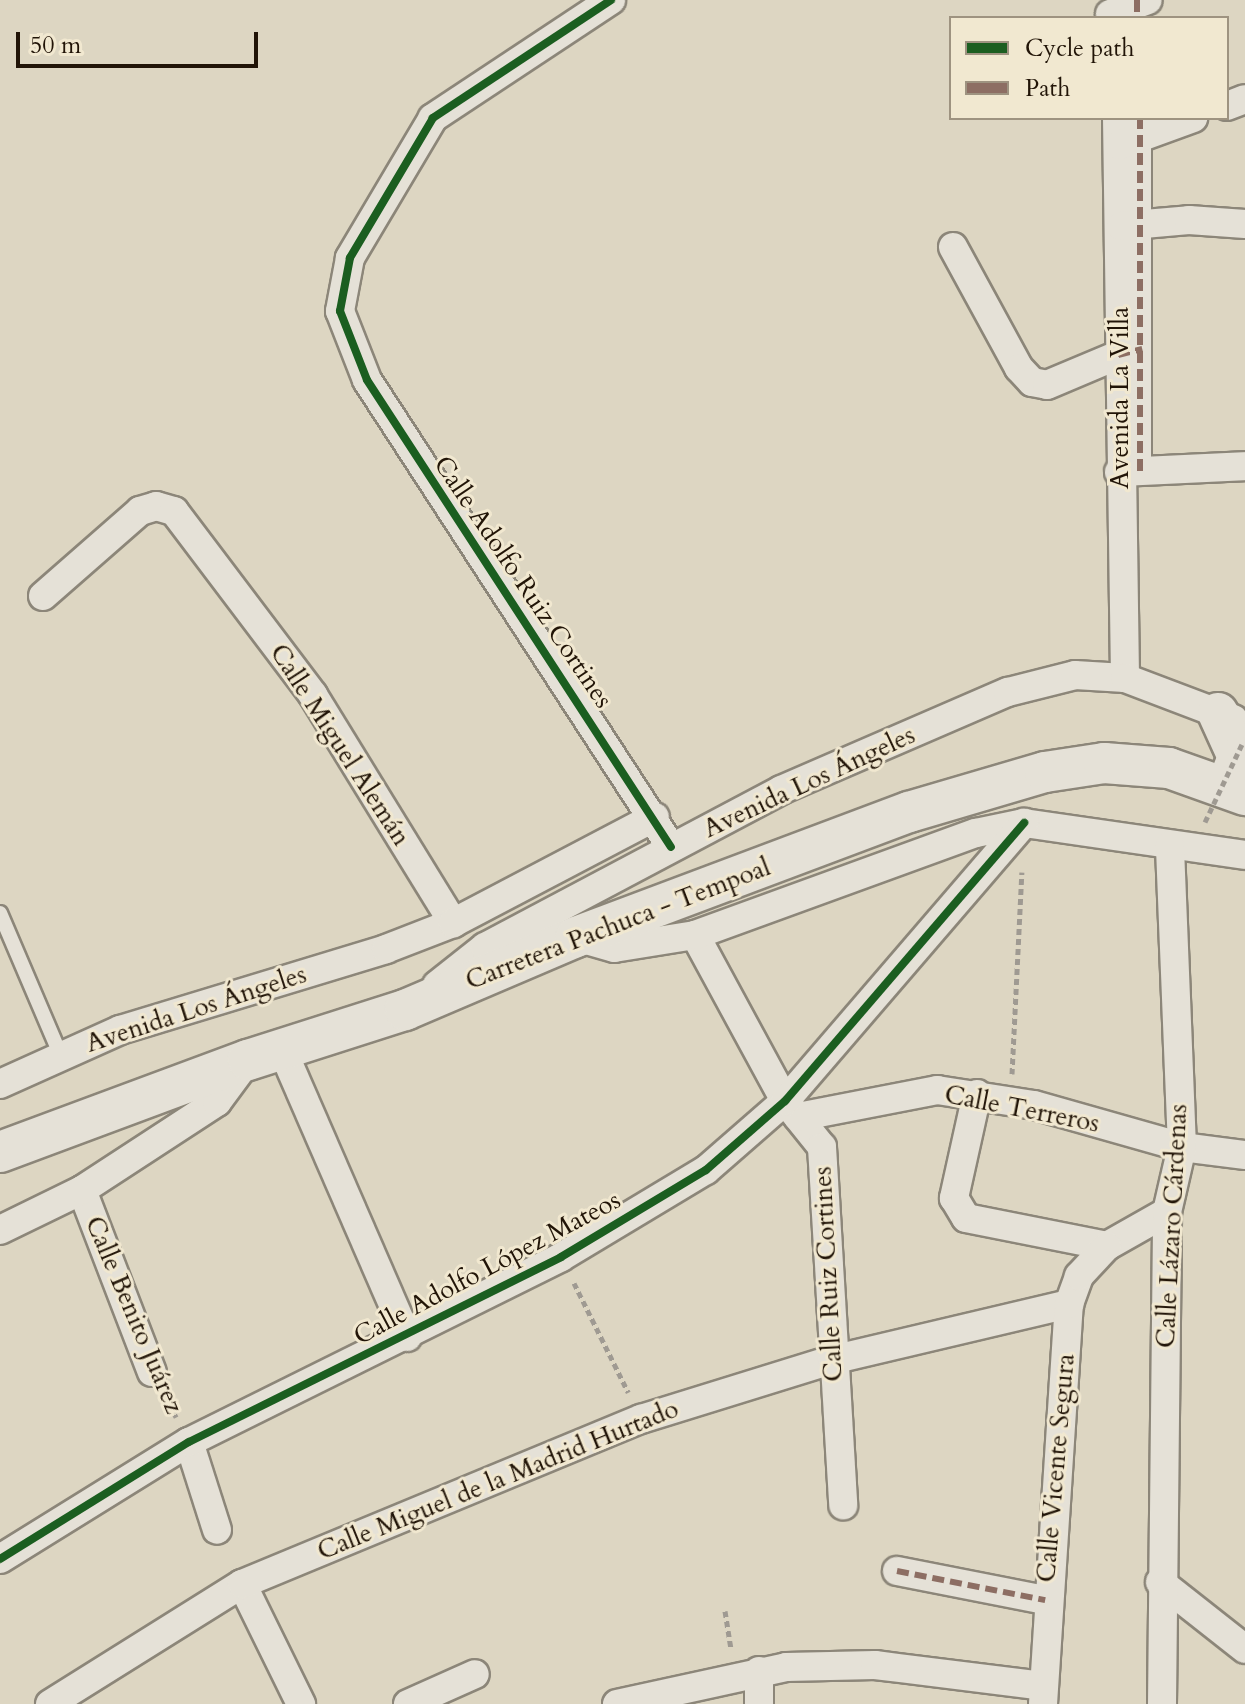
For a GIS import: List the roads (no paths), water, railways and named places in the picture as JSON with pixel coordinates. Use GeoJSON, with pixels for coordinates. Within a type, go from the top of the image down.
{"type":"FeatureCollection","features":[{"type":"Feature","properties":{"kind":"main road","name":"Carretera Pachuca - Tempoal"},"geometry":{"type":"LineString","coordinates":[[0,1152],[265,1054],[405,1010],[576,937],[909,812],[1045,772],[1104,763],[1169,768],[1237,757]]}},
{"type":"Feature","properties":{"kind":"street","name":"Calle Adolfo Ruiz Cortines"},"geometry":{"type":"LineString","coordinates":[[611,0],[587,11],[433,118],[350,258],[340,311],[367,380],[459,527],[655,817],[671,847]]}},
{"type":"Feature","properties":{"kind":"street"},"geometry":{"type":"LineString","coordinates":[[1129,130],[1182,120]]}},
{"type":"Feature","properties":{"kind":"street","name":"Avenida La Villa"},"geometry":{"type":"LineString","coordinates":[[1125,678],[1133,225],[1129,130]]}},
{"type":"Feature","properties":{"kind":"street"},"geometry":{"type":"LineString","coordinates":[[1133,225],[1245,224]]}},
{"type":"Feature","properties":{"kind":"street"},"geometry":{"type":"LineString","coordinates":[[953,247],[1032,382],[1047,385],[1130,352]]}},
{"type":"Feature","properties":{"kind":"street"},"geometry":{"type":"LineString","coordinates":[[1129,471],[1245,466]]}},
{"type":"Feature","properties":{"kind":"street","name":"Calle Miguel Alemán"},"geometry":{"type":"LineString","coordinates":[[43,596],[140,511],[156,506],[174,511],[313,695],[453,923]]}},
{"type":"Feature","properties":{"kind":"street","name":"Avenida Los Ángeles"},"geometry":{"type":"LineString","coordinates":[[405,1010],[485,947],[671,847],[781,790],[1008,692],[1075,675],[1125,678],[1237,757]]}},
{"type":"Feature","properties":{"kind":"street","name":"Avenida Los Ángeles"},"geometry":{"type":"LineString","coordinates":[[0,1084],[60,1054],[453,923],[655,817]]}},
{"type":"Feature","properties":{"kind":"street"},"geometry":{"type":"LineString","coordinates":[[576,937],[614,948],[695,935],[976,833],[1024,823],[1245,855]]}},
{"type":"Feature","properties":{"kind":"street","name":"Calle Adolfo López Mateos"},"geometry":{"type":"LineString","coordinates":[[0,1559],[189,1442],[407,1337],[561,1257],[706,1170],[792,1109],[1024,823]]}},
{"type":"Feature","properties":{"kind":"street","name":"Calle Lázaro Cárdenas"},"geometry":{"type":"LineString","coordinates":[[1162,1704],[1160,1582],[1167,1212],[1182,1147],[1170,845]]}},
{"type":"Feature","properties":{"kind":"street","name":"Calle Ruiz Cortines"},"geometry":{"type":"LineString","coordinates":[[695,935],[792,1109],[822,1147],[832,1360],[843,1505]]}},
{"type":"Feature","properties":{"kind":"street"},"geometry":{"type":"LineString","coordinates":[[0,1230],[82,1190],[217,1102],[265,1054],[407,1337]]}},
{"type":"Feature","properties":{"kind":"street","name":"Calle Terreros"},"geometry":{"type":"LineString","coordinates":[[792,1109],[937,1090],[977,1094],[1182,1147],[1245,1155]]}},
{"type":"Feature","properties":{"kind":"street"},"geometry":{"type":"LineString","coordinates":[[977,1094],[956,1207],[966,1218],[1107,1246]]}},
{"type":"Feature","properties":{"kind":"street","name":"Calle Benito Juárez"},"geometry":{"type":"LineString","coordinates":[[82,1190],[152,1372]]}},
{"type":"Feature","properties":{"kind":"street","name":"Calle Vicente Segura"},"geometry":{"type":"LineString","coordinates":[[1043,1695],[1045,1600],[1069,1304],[1079,1276],[1107,1246],[1167,1212]]}},
{"type":"Feature","properties":{"kind":"street","name":"Calle Miguel de la Madrid Hurtado"},"geometry":{"type":"LineString","coordinates":[[50,1704],[242,1584],[641,1419],[832,1360],[1069,1304]]}},
{"type":"Feature","properties":{"kind":"street","name":"Calle Benito Juárez"},"geometry":{"type":"LineString","coordinates":[[189,1442],[217,1530]]}},
{"type":"Feature","properties":{"kind":"street"},"geometry":{"type":"LineString","coordinates":[[0,1542],[28,1539]]}},
{"type":"Feature","properties":{"kind":"street"},"geometry":{"type":"LineString","coordinates":[[897,1571],[1045,1600]]}},
{"type":"Feature","properties":{"kind":"street"},"geometry":{"type":"LineString","coordinates":[[1160,1582],[1245,1647]]}},
{"type":"Feature","properties":{"kind":"street"},"geometry":{"type":"LineString","coordinates":[[242,1584],[301,1704]]}},
{"type":"Feature","properties":{"kind":"street"},"geometry":{"type":"LineString","coordinates":[[617,1704],[747,1673],[875,1665],[1043,1695]]}},
{"type":"Feature","properties":{"kind":"street"},"geometry":{"type":"LineString","coordinates":[[747,1673],[759,1704]]}},
{"type":"Feature","properties":{"kind":"street"},"geometry":{"type":"LineString","coordinates":[[408,1704],[475,1674]]}},
{"type":"Feature","properties":{"kind":"lane"},"geometry":{"type":"LineString","coordinates":[[0,913],[60,1054]]}}]}
